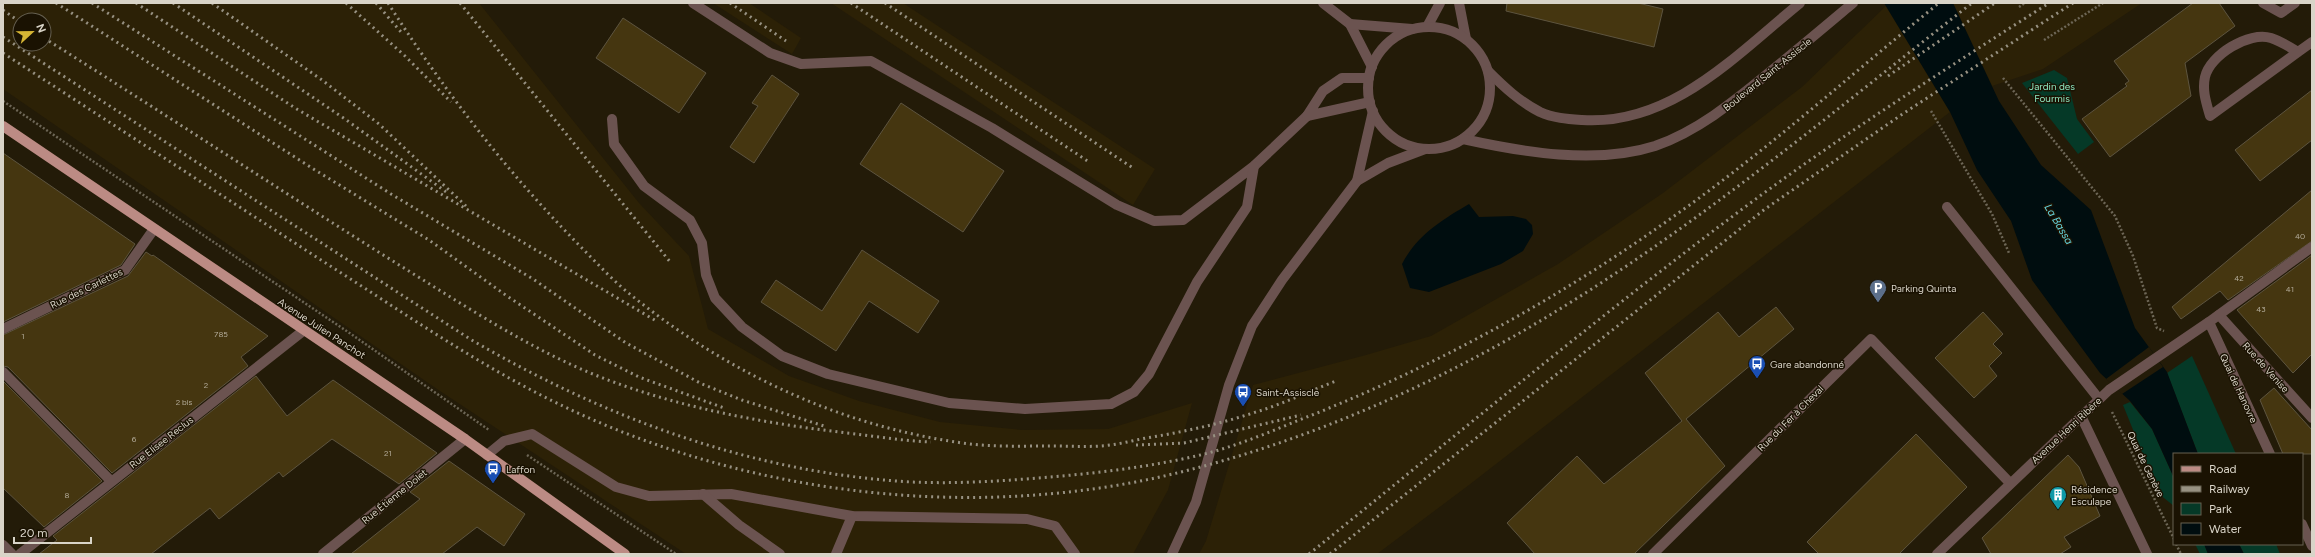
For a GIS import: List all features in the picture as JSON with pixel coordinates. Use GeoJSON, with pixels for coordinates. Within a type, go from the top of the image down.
{"type":"FeatureCollection","features":[{"type":"Feature","properties":{"kind":"main road","name":"Avenue Julien Panchot"},"geometry":{"type":"LineString","coordinates":[[3,126],[303,331],[465,439],[626,554]]}},
{"type":"Feature","properties":{"kind":"street"},"geometry":{"type":"LineString","coordinates":[[693,3],[770,53],[801,64],[871,61],[992,128],[1117,205],[1154,221],[1183,220],[1254,166],[1307,116],[1323,91],[1342,78],[1369,78]]}},
{"type":"Feature","properties":{"kind":"street"},"geometry":{"type":"LineString","coordinates":[[1323,3],[1350,24],[1372,67]]}},
{"type":"Feature","properties":{"kind":"street"},"geometry":{"type":"LineString","coordinates":[[1427,27],[1440,3]]}},
{"type":"Feature","properties":{"kind":"street"},"geometry":{"type":"LineString","coordinates":[[1459,3],[1466,39]]}},
{"type":"Feature","properties":{"kind":"street"},"geometry":{"type":"LineString","coordinates":[[1357,181],[1372,106],[1369,78],[1372,67],[1382,50],[1396,36],[1414,29],[1427,27],[1447,30],[1466,39],[1479,53],[1488,71],[1517,98],[1541,112],[1562,119],[1593,121],[1637,113],[1684,95],[1706,80],[1800,3]]}},
{"type":"Feature","properties":{"kind":"street"},"geometry":{"type":"LineString","coordinates":[[2262,3],[2282,13],[2295,3]]}},
{"type":"Feature","properties":{"kind":"street","name":"Boulevard Saint-Assiscle"},"geometry":{"type":"LineString","coordinates":[[1463,139],[1526,152],[1559,154],[1598,155],[1654,146],[1684,133],[1742,96],[1849,6]]}},
{"type":"Feature","properties":{"kind":"street"},"geometry":{"type":"LineString","coordinates":[[1350,24],[1414,29]]}},
{"type":"Feature","properties":{"kind":"street"},"geometry":{"type":"LineString","coordinates":[[2298,52],[2270,37],[2253,38],[2232,45],[2214,61],[2205,75],[2203,90],[2210,116],[2312,42]]}},
{"type":"Feature","properties":{"kind":"street"},"geometry":{"type":"LineString","coordinates":[[1172,554],[1196,502],[1229,385],[1252,326],[1282,280],[1357,181],[1388,163],[1425,149],[1445,147],[1463,139],[1477,126],[1487,109],[1490,90],[1488,71]]}},
{"type":"Feature","properties":{"kind":"street"},"geometry":{"type":"LineString","coordinates":[[1307,116],[1372,106]]}},
{"type":"Feature","properties":{"kind":"street"},"geometry":{"type":"LineString","coordinates":[[1372,106],[1382,126],[1394,137],[1408,145],[1425,149]]}},
{"type":"Feature","properties":{"kind":"street"},"geometry":{"type":"LineString","coordinates":[[612,119],[614,144],[644,186],[690,220],[702,243],[706,275],[715,298],[742,327],[782,356],[828,374],[949,403],[1025,408],[1111,404],[1134,392],[1149,374],[1197,282],[1247,207],[1254,166]]}},
{"type":"Feature","properties":{"kind":"street"},"geometry":{"type":"LineString","coordinates":[[1947,207],[2104,395]]}},
{"type":"Feature","properties":{"kind":"street","name":"Rue des Carlettes"},"geometry":{"type":"LineString","coordinates":[[3,329],[125,270],[154,229]]}},
{"type":"Feature","properties":{"kind":"street","name":"Avenue Henri Ribère"},"geometry":{"type":"LineString","coordinates":[[1937,554],[2104,395],[2219,315],[2312,247]]}},
{"type":"Feature","properties":{"kind":"street","name":"Rue de Venise"},"geometry":{"type":"LineString","coordinates":[[2219,315],[2312,418]]}},
{"type":"Feature","properties":{"kind":"street","name":"Quai de Hanovre"},"geometry":{"type":"LineString","coordinates":[[2209,322],[2270,453]]}},
{"type":"Feature","properties":{"kind":"street","name":"Rue Elisee Reclus"},"geometry":{"type":"LineString","coordinates":[[20,554],[303,331]]}},
{"type":"Feature","properties":{"kind":"street","name":"Rue du Fer à Cheval"},"geometry":{"type":"LineString","coordinates":[[1653,554],[1871,339],[2010,483]]}},
{"type":"Feature","properties":{"kind":"street"},"geometry":{"type":"LineString","coordinates":[[3,372],[111,481]]}},
{"type":"Feature","properties":{"kind":"street"},"geometry":{"type":"LineString","coordinates":[[2081,416],[2148,554]]}},
{"type":"Feature","properties":{"kind":"street"},"geometry":{"type":"LineString","coordinates":[[487,455],[504,441],[532,434],[616,487],[649,496],[731,494],[852,516],[1027,519],[1055,526],[1075,554]]}},
{"type":"Feature","properties":{"kind":"street","name":"Rue Étienne Dolet"},"geometry":{"type":"LineString","coordinates":[[323,554],[465,439]]}},
{"type":"Feature","properties":{"kind":"street"},"geometry":{"type":"LineString","coordinates":[[703,494],[739,525],[780,554]]}},
{"type":"Feature","properties":{"kind":"street"},"geometry":{"type":"LineString","coordinates":[[836,554],[852,516]]}},
{"type":"Feature","properties":{"kind":"street"},"geometry":{"type":"LineString","coordinates":[[2303,526],[2312,546]]}},
{"type":"Feature","properties":{"kind":"street"},"geometry":{"type":"LineString","coordinates":[[3,545],[12,554]]}},
{"type":"Feature","properties":{"kind":"path"},"geometry":{"type":"LineString","coordinates":[[2019,7],[2025,3]]}},
{"type":"Feature","properties":{"kind":"path"},"geometry":{"type":"LineString","coordinates":[[2044,40],[2103,3]]}},
{"type":"Feature","properties":{"kind":"path"},"geometry":{"type":"LineString","coordinates":[[2004,78],[2115,216],[2133,256],[2157,328],[2183,339]]}},
{"type":"Feature","properties":{"kind":"path"},"geometry":{"type":"LineString","coordinates":[[3,101],[351,334],[504,441],[676,554]]}},
{"type":"Feature","properties":{"kind":"path"},"geometry":{"type":"LineString","coordinates":[[1931,111],[1992,214],[2010,256]]}},
{"type":"Feature","properties":{"kind":"path","name":"Quai de Genève"},"geometry":{"type":"LineString","coordinates":[[2104,395],[2173,538]]}},
{"type":"Feature","properties":{"kind":"path"},"geometry":{"type":"LineString","coordinates":[[2176,545],[2181,554]]}},
{"type":"Feature","properties":{"kind":"shaded area"},"geometry":{"type":"Polygon","coordinates":[[[3,3],[479,3],[639,203],[689,256],[708,329],[789,376],[859,401],[940,422],[1022,430],[1108,429],[1192,403],[1168,490],[1133,554],[686,554],[437,389],[3,89],[3,3]]]}},
{"type":"Feature","properties":{"kind":"shaded area"},"geometry":{"type":"Polygon","coordinates":[[[713,3],[749,3],[801,38],[792,54],[713,3]]]}},
{"type":"Feature","properties":{"kind":"shaded area"},"geometry":{"type":"Polygon","coordinates":[[[831,3],[903,3],[1155,169],[1133,205],[831,3]]]}},
{"type":"Feature","properties":{"kind":"shaded area"},"geometry":{"type":"Polygon","coordinates":[[[1953,3],[2142,3],[2043,69],[1992,86],[1953,3]]]}},
{"type":"Feature","properties":{"kind":"shaded area"},"geometry":{"type":"Polygon","coordinates":[[[1886,6],[1950,112],[1469,485],[1377,554],[1199,554],[1206,541],[1253,385],[1431,336],[1558,264],[1663,193],[1802,87],[1886,6]]]}},
{"type":"Feature","properties":{"kind":"green space","name":"Jardin des Fourmis"},"geometry":{"type":"Polygon","coordinates":[[[2054,70],[2067,78],[2077,119],[2094,142],[2078,154],[2022,83],[2054,70]]]}},
{"type":"Feature","properties":{"kind":"green space"},"geometry":{"type":"Polygon","coordinates":[[[2192,356],[2236,453],[2198,453],[2167,373],[2192,356]]]}},
{"type":"Feature","properties":{"kind":"green space"},"geometry":{"type":"Polygon","coordinates":[[[2130,402],[2152,429],[2173,476],[2173,505],[2159,494],[2123,405],[2130,402]]]}},
{"type":"Feature","properties":{"kind":"green space"},"geometry":{"type":"Polygon","coordinates":[[[2196,545],[2204,545],[2208,554],[2200,554],[2196,545]]]}},
{"type":"Feature","properties":{"kind":"green space"},"geometry":{"type":"Polygon","coordinates":[[[2240,545],[2276,545],[2280,554],[2244,554],[2240,545]]]}},
{"type":"Feature","properties":{"kind":"water","name":"La Bassa"},"geometry":{"type":"Polygon","coordinates":[[[1884,3],[1953,3],[1999,101],[2041,165],[2091,210],[2135,328],[2167,372],[2198,453],[2173,453],[2173,476],[2152,429],[2130,401],[2100,373],[2032,280],[2011,221],[1977,170],[1950,112],[1884,3]]]}},
{"type":"Feature","properties":{"kind":"water"},"geometry":{"type":"Polygon","coordinates":[[[1469,204],[1479,217],[1513,216],[1526,219],[1532,225],[1533,234],[1523,251],[1501,264],[1429,292],[1410,288],[1402,264],[1408,254],[1431,229],[1469,204]]]}},
{"type":"Feature","properties":{"kind":"water"},"geometry":{"type":"Polygon","coordinates":[[[2204,545],[2240,545],[2244,554],[2208,554],[2204,545]]]}},
{"type":"Feature","properties":{"kind":"pier"},"geometry":{"type":"Polygon","coordinates":[[[2149,347],[2163,367],[2122,394],[2106,379],[2149,347]]]}},
{"type":"Feature","properties":{"kind":"building"},"geometry":{"type":"Polygon","coordinates":[[[1507,3],[1638,3],[1663,9],[1654,47],[1506,11],[1507,3]]]}},
{"type":"Feature","properties":{"kind":"building"},"geometry":{"type":"Polygon","coordinates":[[[2193,3],[2219,3],[2235,26],[2185,63],[2191,96],[2110,157],[2082,119],[2127,86],[2125,84],[2129,81],[2114,61],[2193,3]]]}},
{"type":"Feature","properties":{"kind":"building"},"geometry":{"type":"Polygon","coordinates":[[[623,18],[706,73],[679,113],[596,58],[623,18]]]}},
{"type":"Feature","properties":{"kind":"building"},"geometry":{"type":"Polygon","coordinates":[[[772,75],[799,94],[754,163],[730,147],[758,106],[752,103],[772,75]]]}},
{"type":"Feature","properties":{"kind":"building"},"geometry":{"type":"Polygon","coordinates":[[[2312,90],[2312,140],[2260,181],[2235,150],[2312,90]]]}},
{"type":"Feature","properties":{"kind":"building"},"geometry":{"type":"Polygon","coordinates":[[[901,103],[1004,171],[963,232],[860,164],[901,103]]]}},
{"type":"Feature","properties":{"kind":"building"},"geometry":{"type":"Polygon","coordinates":[[[3,153],[135,244],[121,265],[3,322],[3,153]]]}},
{"type":"Feature","properties":{"kind":"building"},"geometry":{"type":"Polygon","coordinates":[[[2312,190],[2312,241],[2228,300],[2220,291],[2181,319],[2172,307],[2312,190]]]}},
{"type":"Feature","properties":{"kind":"building"},"geometry":{"type":"Polygon","coordinates":[[[862,250],[939,301],[918,333],[869,301],[836,351],[761,302],[776,280],[822,311],[862,250]]]}},
{"type":"Feature","properties":{"kind":"building"},"geometry":{"type":"Polygon","coordinates":[[[146,252],[152,256],[153,255],[268,336],[241,357],[248,366],[112,473],[8,367],[3,366],[3,335],[128,276],[146,252]]]}},
{"type":"Feature","properties":{"kind":"building"},"geometry":{"type":"Polygon","coordinates":[[[2312,255],[2312,354],[2293,373],[2237,310],[2312,255]]]}},
{"type":"Feature","properties":{"kind":"building"},"geometry":{"type":"Polygon","coordinates":[[[1776,307],[1794,329],[1686,419],[1725,466],[1634,554],[1535,554],[1507,523],[1577,456],[1604,484],[1682,421],[1645,373],[1718,312],[1739,337],[1776,307]]]}},
{"type":"Feature","properties":{"kind":"building"},"geometry":{"type":"Polygon","coordinates":[[[1983,312],[2003,334],[1993,344],[2002,353],[1989,366],[1997,376],[1974,398],[1935,358],[1983,312]]]}},
{"type":"Feature","properties":{"kind":"building"},"geometry":{"type":"Polygon","coordinates":[[[256,376],[287,416],[333,380],[437,453],[399,484],[332,439],[283,477],[279,472],[219,519],[210,508],[151,554],[39,554],[57,540],[53,536],[256,376]]]}},
{"type":"Feature","properties":{"kind":"building"},"geometry":{"type":"Polygon","coordinates":[[[3,381],[102,481],[44,527],[3,488],[3,381]]]}},
{"type":"Feature","properties":{"kind":"building"},"geometry":{"type":"Polygon","coordinates":[[[2274,388],[2312,430],[2312,454],[2283,453],[2260,400],[2274,388]]]}},
{"type":"Feature","properties":{"kind":"building"},"geometry":{"type":"Polygon","coordinates":[[[1916,434],[1967,487],[1899,554],[1819,554],[1807,542],[1916,434]]]}},
{"type":"Feature","properties":{"kind":"building","name":"Résidence Esculape"},"geometry":{"type":"Polygon","coordinates":[[[2068,455],[2079,467],[2100,516],[2064,537],[2071,547],[2060,554],[1991,554],[1982,538],[2068,455]]]}},
{"type":"Feature","properties":{"kind":"building"},"geometry":{"type":"Polygon","coordinates":[[[449,461],[525,514],[504,546],[477,527],[442,554],[351,554],[420,499],[410,492],[449,461]]]}},
{"type":"Feature","properties":{"kind":"railway"},"geometry":{"type":"LineString","coordinates":[[56,3],[315,170],[429,240],[507,296],[595,355],[639,377],[724,408]]}},
{"type":"Feature","properties":{"kind":"railway"},"geometry":{"type":"LineString","coordinates":[[92,3],[391,194],[533,279],[626,343],[702,384],[742,400],[824,426]]}},
{"type":"Feature","properties":{"kind":"railway"},"geometry":{"type":"LineString","coordinates":[[136,3],[295,108],[658,322]]}},
{"type":"Feature","properties":{"kind":"railway"},"geometry":{"type":"LineString","coordinates":[[173,3],[345,119],[449,194]]}},
{"type":"Feature","properties":{"kind":"railway"},"geometry":{"type":"LineString","coordinates":[[212,3],[322,80],[379,124],[466,206]]}},
{"type":"Feature","properties":{"kind":"railway"},"geometry":{"type":"LineString","coordinates":[[346,3],[405,56],[451,102]]}},
{"type":"Feature","properties":{"kind":"railway"},"geometry":{"type":"LineString","coordinates":[[376,3],[401,32]]}},
{"type":"Feature","properties":{"kind":"railway"},"geometry":{"type":"LineString","coordinates":[[388,3],[453,98],[501,158],[551,216],[617,283],[669,323],[748,373],[833,411],[878,425],[923,436],[970,444],[990,446],[1101,446],[1174,433],[1229,420],[1266,409],[1336,381]]}},
{"type":"Feature","properties":{"kind":"railway"},"geometry":{"type":"LineString","coordinates":[[460,3],[671,263]]}},
{"type":"Feature","properties":{"kind":"railway"},"geometry":{"type":"LineString","coordinates":[[730,3],[786,41]]}},
{"type":"Feature","properties":{"kind":"railway"},"geometry":{"type":"LineString","coordinates":[[851,3],[1089,162]]}},
{"type":"Feature","properties":{"kind":"railway"},"geometry":{"type":"LineString","coordinates":[[885,3],[1133,168]]}},
{"type":"Feature","properties":{"kind":"railway"},"geometry":{"type":"LineString","coordinates":[[3,37],[470,339],[521,367],[574,393],[627,417],[682,437],[738,454],[794,467],[852,477],[928,483],[1015,480],[1086,474],[1196,456],[1226,448],[1269,432],[1410,372],[1458,349],[1504,324],[1596,269],[1640,240],[1717,185],[1749,160],[1939,3]]}},
{"type":"Feature","properties":{"kind":"railway"},"geometry":{"type":"LineString","coordinates":[[3,53],[448,342],[513,380],[580,414],[651,443],[724,465],[800,482],[876,493],[953,497],[1030,495],[1106,487],[1181,472],[1277,444],[1417,387],[1507,340],[1550,315],[1606,280],[1660,243],[1766,165],[1972,3]]}},
{"type":"Feature","properties":{"kind":"railway"},"geometry":{"type":"LineString","coordinates":[[1888,76],[1995,3]]}},
{"type":"Feature","properties":{"kind":"railway"},"geometry":{"type":"LineString","coordinates":[[1309,554],[1634,292],[1745,207],[1857,128],[1933,77],[2049,3]]}},
{"type":"Feature","properties":{"kind":"railway"},"geometry":{"type":"LineString","coordinates":[[1330,554],[1765,209],[1904,113],[2073,3]]}},
{"type":"Feature","properties":{"kind":"railway"},"geometry":{"type":"LineString","coordinates":[[3,10],[12,16]]}},
{"type":"Feature","properties":{"kind":"railway"},"geometry":{"type":"LineString","coordinates":[[52,43],[450,297],[504,330],[589,373],[647,393],[703,409],[732,415],[818,429],[900,440],[931,442]]}},
{"type":"Feature","properties":{"kind":"railway"},"geometry":{"type":"LineString","coordinates":[[1136,445],[1184,443],[1301,415]]}},
{"type":"Feature","properties":{"kind":"place","name":"Parking Quinta"},"geometry":{"type":"Point","coordinates":[1878,303]}},
{"type":"Feature","properties":{"kind":"place","name":"Gare abandonné"},"geometry":{"type":"Point","coordinates":[1757,379]}},
{"type":"Feature","properties":{"kind":"place","name":"Saint-Assiscle"},"geometry":{"type":"Point","coordinates":[1243,407]}},
{"type":"Feature","properties":{"kind":"place","name":"Laffon"},"geometry":{"type":"Point","coordinates":[493,484]}},
{"type":"Feature","properties":{"kind":"place","name":"Résidence Esculape"},"geometry":{"type":"Point","coordinates":[2058,510]}}]}
